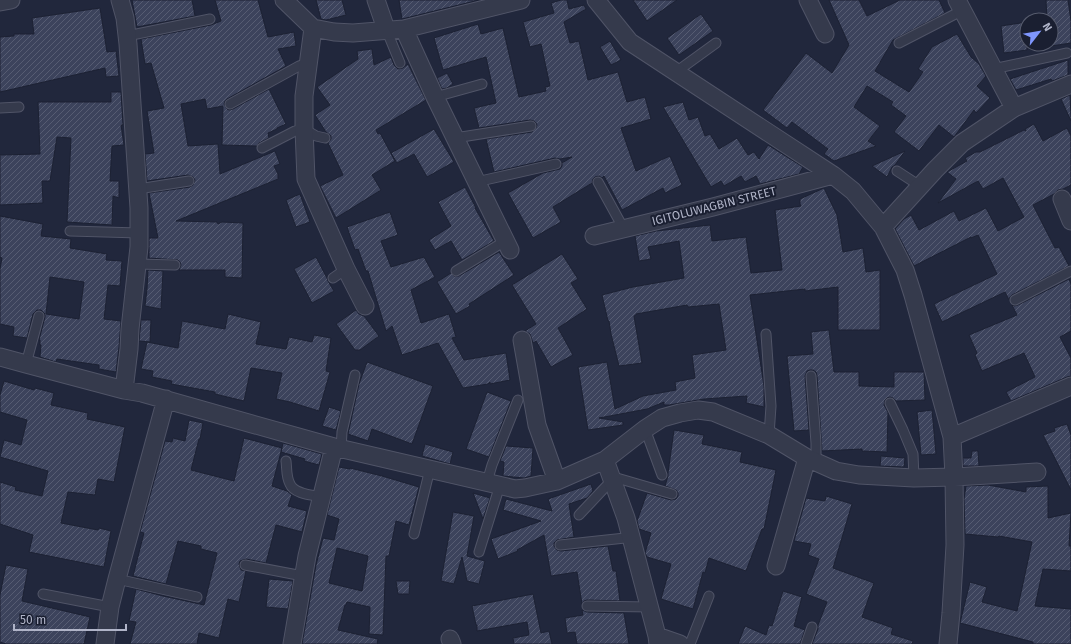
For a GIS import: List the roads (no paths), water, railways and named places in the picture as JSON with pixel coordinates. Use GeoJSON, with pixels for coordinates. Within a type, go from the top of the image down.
{"type":"FeatureCollection","features":[{"type":"Feature","properties":{"kind":"street"},"geometry":{"type":"LineString","coordinates":[[0,2],[10,0]]}},
{"type":"Feature","properties":{"kind":"street"},"geometry":{"type":"LineString","coordinates":[[120,0],[125,18],[127,36],[138,189],[140,247],[124,390]]}},
{"type":"Feature","properties":{"kind":"street"},"geometry":{"type":"LineString","coordinates":[[284,0],[313,28],[334,32],[353,33],[404,29],[521,0]]}},
{"type":"Feature","properties":{"kind":"street"},"geometry":{"type":"LineString","coordinates":[[376,0],[386,30]]}},
{"type":"Feature","properties":{"kind":"street"},"geometry":{"type":"LineString","coordinates":[[596,0],[630,42],[833,175],[853,191],[883,227],[904,270],[911,289],[952,436],[955,545],[948,644]]}},
{"type":"Feature","properties":{"kind":"street"},"geometry":{"type":"LineString","coordinates":[[808,0],[825,34]]}},
{"type":"Feature","properties":{"kind":"street"},"geometry":{"type":"LineString","coordinates":[[960,5],[1014,108]]}},
{"type":"Feature","properties":{"kind":"street"},"geometry":{"type":"LineString","coordinates":[[313,28],[304,96],[306,180],[340,274],[365,306]]}},
{"type":"Feature","properties":{"kind":"street"},"geometry":{"type":"LineString","coordinates":[[404,29],[454,138],[507,245]]}},
{"type":"Feature","properties":{"kind":"street"},"geometry":{"type":"LineString","coordinates":[[883,227],[962,143],[1014,108],[1071,84]]}},
{"type":"Feature","properties":{"kind":"street","name":"IGITOLUWAGBIN STREET"},"geometry":{"type":"LineString","coordinates":[[594,236],[721,205],[833,175]]}},
{"type":"Feature","properties":{"kind":"street"},"geometry":{"type":"LineString","coordinates":[[1062,199],[1071,221]]}},
{"type":"Feature","properties":{"kind":"street"},"geometry":{"type":"LineString","coordinates":[[522,340],[537,425],[557,481]]}},
{"type":"Feature","properties":{"kind":"street"},"geometry":{"type":"LineString","coordinates":[[0,357],[124,390],[166,399],[338,448],[515,488],[525,488],[609,472],[645,429],[662,418],[698,410],[713,412],[769,435],[811,460],[836,471],[859,475],[914,478],[1037,472]]}},
{"type":"Feature","properties":{"kind":"street"},"geometry":{"type":"LineString","coordinates":[[952,436],[1071,386]]}},
{"type":"Feature","properties":{"kind":"street"},"geometry":{"type":"LineString","coordinates":[[105,644],[110,607],[116,579],[166,399]]}},
{"type":"Feature","properties":{"kind":"street"},"geometry":{"type":"LineString","coordinates":[[292,644],[307,556],[322,497],[338,448]]}},
{"type":"Feature","properties":{"kind":"street"},"geometry":{"type":"LineString","coordinates":[[776,566],[811,460]]}},
{"type":"Feature","properties":{"kind":"street"},"geometry":{"type":"LineString","coordinates":[[609,472],[626,518],[658,640],[680,644]]}},
{"type":"Feature","properties":{"kind":"lane"},"geometry":{"type":"LineString","coordinates":[[899,43],[960,5]]}},
{"type":"Feature","properties":{"kind":"lane"},"geometry":{"type":"LineString","coordinates":[[127,36],[210,19]]}},
{"type":"Feature","properties":{"kind":"lane"},"geometry":{"type":"LineString","coordinates":[[386,30],[400,62]]}},
{"type":"Feature","properties":{"kind":"lane"},"geometry":{"type":"LineString","coordinates":[[676,72],[716,43]]}},
{"type":"Feature","properties":{"kind":"lane"},"geometry":{"type":"LineString","coordinates":[[994,69],[1067,53]]}},
{"type":"Feature","properties":{"kind":"lane"},"geometry":{"type":"LineString","coordinates":[[230,104],[299,66],[308,63]]}},
{"type":"Feature","properties":{"kind":"lane"},"geometry":{"type":"LineString","coordinates":[[435,98],[482,84]]}},
{"type":"Feature","properties":{"kind":"lane"},"geometry":{"type":"LineString","coordinates":[[0,108],[19,107]]}},
{"type":"Feature","properties":{"kind":"lane"},"geometry":{"type":"LineString","coordinates":[[454,138],[531,126]]}},
{"type":"Feature","properties":{"kind":"lane"},"geometry":{"type":"LineString","coordinates":[[262,148],[296,131],[304,129],[316,136],[325,138]]}},
{"type":"Feature","properties":{"kind":"lane"},"geometry":{"type":"LineString","coordinates":[[476,182],[556,164]]}},
{"type":"Feature","properties":{"kind":"lane"},"geometry":{"type":"LineString","coordinates":[[897,171],[920,186]]}},
{"type":"Feature","properties":{"kind":"lane"},"geometry":{"type":"LineString","coordinates":[[138,189],[189,181]]}},
{"type":"Feature","properties":{"kind":"lane"},"geometry":{"type":"LineString","coordinates":[[598,182],[623,229]]}},
{"type":"Feature","properties":{"kind":"lane"},"geometry":{"type":"LineString","coordinates":[[70,231],[139,233]]}},
{"type":"Feature","properties":{"kind":"lane"},"geometry":{"type":"LineString","coordinates":[[456,271],[507,245]]}},
{"type":"Feature","properties":{"kind":"lane"},"geometry":{"type":"LineString","coordinates":[[138,264],[175,265]]}},
{"type":"Feature","properties":{"kind":"lane"},"geometry":{"type":"LineString","coordinates":[[1014,300],[1071,272]]}},
{"type":"Feature","properties":{"kind":"lane"},"geometry":{"type":"LineString","coordinates":[[26,364],[39,316]]}},
{"type":"Feature","properties":{"kind":"lane"},"geometry":{"type":"LineString","coordinates":[[766,334],[771,406],[769,435]]}},
{"type":"Feature","properties":{"kind":"lane"},"geometry":{"type":"LineString","coordinates":[[338,448],[355,375]]}},
{"type":"Feature","properties":{"kind":"lane"},"geometry":{"type":"LineString","coordinates":[[811,376],[811,460]]}},
{"type":"Feature","properties":{"kind":"lane"},"geometry":{"type":"LineString","coordinates":[[479,552],[494,484],[492,465],[518,400]]}},
{"type":"Feature","properties":{"kind":"lane"},"geometry":{"type":"LineString","coordinates":[[890,403],[913,454],[914,478]]}},
{"type":"Feature","properties":{"kind":"lane"},"geometry":{"type":"LineString","coordinates":[[645,429],[662,475]]}},
{"type":"Feature","properties":{"kind":"lane"},"geometry":{"type":"LineString","coordinates":[[286,461],[290,486],[298,491],[322,497]]}},
{"type":"Feature","properties":{"kind":"lane"},"geometry":{"type":"LineString","coordinates":[[414,534],[430,469]]}},
{"type":"Feature","properties":{"kind":"lane"},"geometry":{"type":"LineString","coordinates":[[579,515],[609,472],[672,494]]}},
{"type":"Feature","properties":{"kind":"lane"},"geometry":{"type":"LineString","coordinates":[[560,545],[631,538]]}},
{"type":"Feature","properties":{"kind":"lane"},"geometry":{"type":"LineString","coordinates":[[245,565],[303,576]]}},
{"type":"Feature","properties":{"kind":"lane"},"geometry":{"type":"LineString","coordinates":[[116,579],[197,597]]}},
{"type":"Feature","properties":{"kind":"lane"},"geometry":{"type":"LineString","coordinates":[[43,594],[110,607]]}},
{"type":"Feature","properties":{"kind":"lane"},"geometry":{"type":"LineString","coordinates":[[690,644],[709,596]]}},
{"type":"Feature","properties":{"kind":"lane"},"geometry":{"type":"LineString","coordinates":[[587,606],[650,607]]}},
{"type":"Feature","properties":{"kind":"lane"},"geometry":{"type":"LineString","coordinates":[[806,644],[812,627]]}}]}
